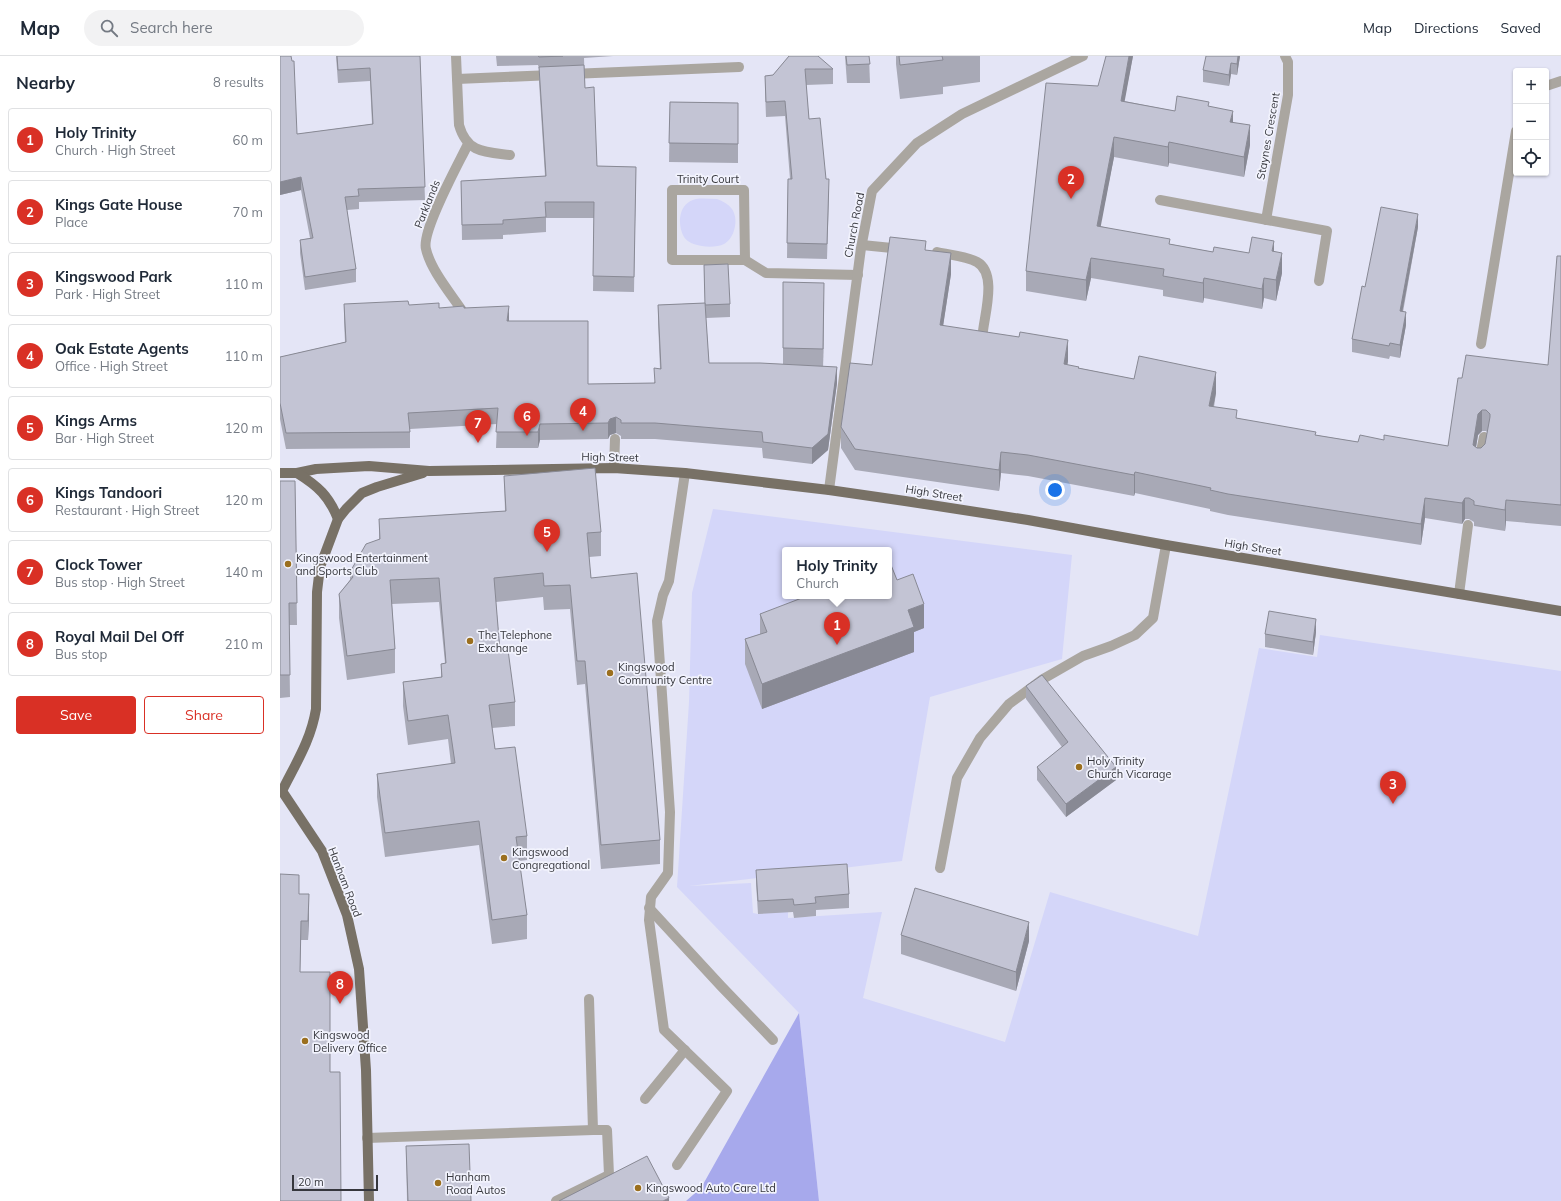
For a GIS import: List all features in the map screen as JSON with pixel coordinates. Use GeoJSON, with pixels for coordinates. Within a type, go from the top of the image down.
{"type":"FeatureCollection","features":[{"type":"Feature","properties":{"kind":"main road","name":"High Street"},"geometry":{"type":"LineString","coordinates":[[280,473],[369,466],[429,471],[614,468],[685,474],[829,490],[1021,519],[1166,545],[1561,611]]}},
{"type":"Feature","properties":{"kind":"main road","name":"Hanham Road"},"geometry":{"type":"LineString","coordinates":[[369,1201],[366,1070],[359,969],[347,915],[322,851],[281,791],[313,727],[316,709],[317,592],[320,567],[338,519],[362,494],[383,485],[429,471]]}},
{"type":"Feature","properties":{"kind":"main road"},"geometry":{"type":"LineString","coordinates":[[297,472],[327,497],[338,519]]}},
{"type":"Feature","properties":{"kind":"street"},"geometry":{"type":"LineString","coordinates":[[456,56],[459,125],[462,136],[468,144],[476,149],[486,152],[510,155]]}},
{"type":"Feature","properties":{"kind":"street","name":"Church Road"},"geometry":{"type":"LineString","coordinates":[[829,490],[842,375],[872,191],[917,143],[962,114],[1083,56]]}},
{"type":"Feature","properties":{"kind":"street","name":"Staynes Crescent"},"geometry":{"type":"LineString","coordinates":[[1266,220],[1288,95],[1288,62],[1285,56]]}},
{"type":"Feature","properties":{"kind":"street"},"geometry":{"type":"LineString","coordinates":[[457,78],[739,67]]}},
{"type":"Feature","properties":{"kind":"street"},"geometry":{"type":"LineString","coordinates":[[1549,85],[1561,81]]}},
{"type":"Feature","properties":{"kind":"street"},"geometry":{"type":"LineString","coordinates":[[1481,344],[1515,140]]}},
{"type":"Feature","properties":{"kind":"street","name":"Parklands"},"geometry":{"type":"LineString","coordinates":[[465,315],[430,262],[425,247],[430,225],[468,144]]}},
{"type":"Feature","properties":{"kind":"street","name":"Trinity Court"},"geometry":{"type":"LineString","coordinates":[[672,190],[744,190],[745,260],[672,260],[672,190]]}},
{"type":"Feature","properties":{"kind":"street"},"geometry":{"type":"LineString","coordinates":[[1160,200],[1327,231],[1318,281]]}},
{"type":"Feature","properties":{"kind":"street"},"geometry":{"type":"LineString","coordinates":[[862,245],[914,250]]}},
{"type":"Feature","properties":{"kind":"street"},"geometry":{"type":"LineString","coordinates":[[929,251],[968,259],[978,262],[983,267],[987,274],[989,285],[982,330]]}},
{"type":"Feature","properties":{"kind":"street"},"geometry":{"type":"LineString","coordinates":[[745,260],[766,273],[858,275]]}},
{"type":"Feature","properties":{"kind":"street"},"geometry":{"type":"LineString","coordinates":[[1479,462],[1484,437]]}},
{"type":"Feature","properties":{"kind":"street"},"geometry":{"type":"LineString","coordinates":[[614,468],[615,439]]}},
{"type":"Feature","properties":{"kind":"street"},"geometry":{"type":"LineString","coordinates":[[678,1165],[727,1091],[664,1030],[649,920],[651,896],[668,873],[670,812],[657,621],[663,595],[669,581],[685,474]]}},
{"type":"Feature","properties":{"kind":"street"},"geometry":{"type":"LineString","coordinates":[[1459,594],[1468,525]]}},
{"type":"Feature","properties":{"kind":"street"},"geometry":{"type":"LineString","coordinates":[[940,868],[957,778],[980,738],[1009,704],[1043,679],[1083,656],[1111,646],[1135,635],[1153,618],[1166,545]]}},
{"type":"Feature","properties":{"kind":"street"},"geometry":{"type":"LineString","coordinates":[[649,908],[773,1040]]}},
{"type":"Feature","properties":{"kind":"street"},"geometry":{"type":"LineString","coordinates":[[589,998],[593,1130]]}},
{"type":"Feature","properties":{"kind":"street"},"geometry":{"type":"LineString","coordinates":[[645,1099],[685,1050]]}},
{"type":"Feature","properties":{"kind":"street"},"geometry":{"type":"LineString","coordinates":[[367,1138],[607,1130],[609,1175],[556,1201]]}},
{"type":"Feature","properties":{"kind":"shaded area"},"geometry":{"type":"Polygon","coordinates":[[[696,199],[717,199],[727,204],[734,213],[735,228],[731,237],[720,246],[709,247],[691,243],[684,237],[680,226],[682,209],[690,201],[696,199]]]}},
{"type":"Feature","properties":{"kind":"shaded area"},"geometry":{"type":"Polygon","coordinates":[[[713,509],[1072,555],[1062,659],[930,697],[902,861],[689,886],[751,883],[753,913],[758,914],[788,910],[788,918],[882,912],[863,998],[1005,1042],[1050,892],[1198,936],[1259,648],[1317,657],[1320,635],[1561,671],[1561,1201],[819,1201],[799,1013],[677,887],[689,702],[692,593],[713,509]]]}},
{"type":"Feature","properties":{"kind":"shaded area"},"geometry":{"type":"Polygon","coordinates":[[[799,1013],[819,1201],[686,1201],[701,1188],[799,1013]]]}},
{"type":"Feature","properties":{"kind":"building"},"geometry":{"type":"Polygon","coordinates":[[[280,56],[291,56],[292,61],[294,61],[297,134],[373,124],[370,68],[338,70],[337,56],[420,56],[425,187],[358,189],[359,196],[345,197],[356,269],[305,277],[300,240],[313,238],[301,177],[280,182],[280,56]]]}},
{"type":"Feature","properties":{"kind":"building"},"geometry":{"type":"Polygon","coordinates":[[[538,56],[563,56],[539,57],[538,56]]]}},
{"type":"Feature","properties":{"kind":"building"},"geometry":{"type":"Polygon","coordinates":[[[789,56],[818,56],[833,69],[805,69],[809,119],[820,118],[826,179],[829,179],[827,244],[787,243],[788,179],[792,179],[785,101],[766,102],[765,76],[773,75],[789,56]]]}},
{"type":"Feature","properties":{"kind":"building"},"geometry":{"type":"Polygon","coordinates":[[[846,56],[869,56],[870,64],[847,65],[846,56]]]}},
{"type":"Feature","properties":{"kind":"building"},"geometry":{"type":"Polygon","coordinates":[[[899,56],[942,56],[943,60],[900,65],[899,56]]]}},
{"type":"Feature","properties":{"kind":"building"},"geometry":{"type":"Polygon","coordinates":[[[1106,56],[1129,56],[1121,101],[1175,111],[1177,96],[1209,102],[1208,106],[1233,111],[1230,122],[1250,125],[1244,157],[1169,142],[1168,147],[1114,137],[1097,226],[1170,239],[1169,244],[1213,252],[1214,247],[1249,253],[1252,237],[1274,241],[1272,251],[1282,253],[1276,280],[1264,278],[1262,289],[1204,278],[1203,283],[1163,276],[1164,269],[1091,258],[1086,280],[1026,271],[1046,83],[1098,86],[1106,56]]]}},
{"type":"Feature","properties":{"kind":"building"},"geometry":{"type":"Polygon","coordinates":[[[1206,56],[1238,56],[1237,64],[1231,63],[1229,75],[1203,70],[1206,56]]]}},
{"type":"Feature","properties":{"kind":"building"},"geometry":{"type":"Polygon","coordinates":[[[584,65],[585,88],[594,87],[597,166],[636,167],[634,277],[593,276],[594,202],[545,202],[546,217],[503,220],[503,224],[462,225],[461,181],[546,176],[539,67],[584,65]]]}},
{"type":"Feature","properties":{"kind":"building"},"geometry":{"type":"Polygon","coordinates":[[[670,102],[738,103],[738,144],[669,143],[670,102]]]}},
{"type":"Feature","properties":{"kind":"building"},"geometry":{"type":"Polygon","coordinates":[[[1381,207],[1418,214],[1400,311],[1406,312],[1400,345],[1390,343],[1389,346],[1352,339],[1362,286],[1365,287],[1381,207]]]}},
{"type":"Feature","properties":{"kind":"building"},"geometry":{"type":"Polygon","coordinates":[[[890,237],[926,241],[925,250],[951,253],[940,325],[1019,337],[1020,332],[1068,340],[1064,364],[1134,379],[1139,356],[1216,372],[1209,406],[1237,410],[1236,418],[1316,432],[1315,435],[1358,442],[1360,435],[1384,440],[1384,435],[1448,446],[1458,378],[1462,378],[1466,355],[1548,365],[1557,256],[1561,256],[1561,505],[1506,500],[1505,510],[1474,505],[1474,501],[1469,498],[1465,498],[1462,503],[1425,498],[1421,524],[1228,494],[1210,490],[1211,488],[1135,472],[1134,475],[1028,455],[1001,452],[999,470],[855,449],[841,427],[850,363],[872,365],[890,237]],[[1482,410],[1478,414],[1473,445],[1477,448],[1481,448],[1485,444],[1490,417],[1490,414],[1486,410],[1482,410]]]}},
{"type":"Feature","properties":{"kind":"building"},"geometry":{"type":"Polygon","coordinates":[[[728,264],[730,304],[705,305],[704,265],[728,264]]]}},
{"type":"Feature","properties":{"kind":"building"},"geometry":{"type":"Polygon","coordinates":[[[783,282],[824,283],[823,349],[783,348],[783,282]]]}},
{"type":"Feature","properties":{"kind":"building"},"geometry":{"type":"Polygon","coordinates":[[[408,301],[409,305],[439,303],[439,308],[464,306],[464,308],[509,306],[507,321],[588,321],[588,384],[655,383],[654,368],[661,369],[658,305],[705,303],[709,363],[760,363],[837,367],[828,434],[812,448],[763,442],[762,432],[655,423],[621,423],[621,420],[616,417],[610,419],[608,423],[540,424],[538,432],[496,432],[498,408],[408,413],[410,432],[286,433],[280,403],[280,357],[346,342],[344,304],[408,301]]]}},
{"type":"Feature","properties":{"kind":"building"},"geometry":{"type":"Polygon","coordinates":[[[595,468],[601,532],[587,533],[591,578],[637,573],[660,840],[601,845],[585,661],[577,661],[570,585],[544,586],[543,573],[494,578],[500,651],[508,650],[515,702],[489,705],[495,749],[515,747],[527,836],[516,837],[527,915],[492,920],[479,821],[385,833],[377,774],[455,763],[448,715],[408,721],[403,682],[442,677],[441,664],[446,663],[439,578],[390,580],[395,649],[347,656],[339,594],[353,577],[350,572],[366,544],[380,539],[379,519],[506,511],[504,476],[595,468]]]}},
{"type":"Feature","properties":{"kind":"building","name":"Kingswood Entertainment and Sports Club"},"geometry":{"type":"Polygon","coordinates":[[[280,481],[295,481],[297,603],[289,603],[290,675],[280,675],[280,481]]]}},
{"type":"Feature","properties":{"kind":"building"},"geometry":{"type":"Polygon","coordinates":[[[892,568],[897,580],[913,574],[924,604],[908,610],[914,627],[762,684],[745,639],[767,632],[760,614],[799,599],[892,599],[892,568]]]}},
{"type":"Feature","properties":{"kind":"building"},"geometry":{"type":"Polygon","coordinates":[[[1269,611],[1316,619],[1313,642],[1265,634],[1269,611]]]}},
{"type":"Feature","properties":{"kind":"building","name":"Holy Trinity Church Vicarage"},"geometry":{"type":"Polygon","coordinates":[[[1042,675],[1116,767],[1066,804],[1037,767],[1068,742],[1026,686],[1042,675]]]}},
{"type":"Feature","properties":{"kind":"building"},"geometry":{"type":"Polygon","coordinates":[[[847,864],[849,894],[815,897],[816,903],[794,905],[793,899],[758,901],[756,870],[847,864]]]}},
{"type":"Feature","properties":{"kind":"building"},"geometry":{"type":"Polygon","coordinates":[[[280,874],[299,875],[299,894],[309,894],[308,921],[301,921],[300,972],[330,972],[330,1072],[340,1072],[341,1201],[280,1201],[280,874]]]}},
{"type":"Feature","properties":{"kind":"building"},"geometry":{"type":"Polygon","coordinates":[[[915,888],[1029,922],[1016,972],[901,935],[915,888]]]}},
{"type":"Feature","properties":{"kind":"building","name":"Hanham Road Autos"},"geometry":{"type":"Polygon","coordinates":[[[469,1144],[471,1201],[408,1201],[406,1146],[469,1144]]]}},
{"type":"Feature","properties":{"kind":"building"},"geometry":{"type":"Polygon","coordinates":[[[647,1156],[669,1198],[663,1201],[559,1201],[647,1156]]]}},
{"type":"Feature","properties":{"kind":"place","name":"Kings Gate House"},"geometry":{"type":"Point","coordinates":[1071,199]}},
{"type":"Feature","properties":{"kind":"place","name":"Oak Estate Agents"},"geometry":{"type":"Point","coordinates":[583,431]}},
{"type":"Feature","properties":{"kind":"place","name":"Kings Tandoori"},"geometry":{"type":"Point","coordinates":[527,436]}},
{"type":"Feature","properties":{"kind":"place","name":"Clock Tower"},"geometry":{"type":"Point","coordinates":[478,443]}},
{"type":"Feature","properties":{"kind":"place","name":"Kings Arms"},"geometry":{"type":"Point","coordinates":[547,552]}},
{"type":"Feature","properties":{"kind":"place","name":"Kingswood Entertainment and Sports Club"},"geometry":{"type":"Point","coordinates":[288,564]}},
{"type":"Feature","properties":{"kind":"place","name":"The Telephone Exchange"},"geometry":{"type":"Point","coordinates":[470,641]}},
{"type":"Feature","properties":{"kind":"place","name":"Holy Trinity"},"geometry":{"type":"Point","coordinates":[837,645]}},
{"type":"Feature","properties":{"kind":"place","name":"Kingswood Community Centre"},"geometry":{"type":"Point","coordinates":[610,673]}},
{"type":"Feature","properties":{"kind":"place","name":"Holy Trinity Church Vicarage"},"geometry":{"type":"Point","coordinates":[1079,767]}},
{"type":"Feature","properties":{"kind":"place","name":"Kingswood Park"},"geometry":{"type":"Point","coordinates":[1393,804]}},
{"type":"Feature","properties":{"kind":"place","name":"Kingswood Congregational"},"geometry":{"type":"Point","coordinates":[504,858]}},
{"type":"Feature","properties":{"kind":"place","name":"Royal Mail Del Off"},"geometry":{"type":"Point","coordinates":[340,1004]}},
{"type":"Feature","properties":{"kind":"place","name":"Kingswood Delivery Office"},"geometry":{"type":"Point","coordinates":[305,1041]}},
{"type":"Feature","properties":{"kind":"place","name":"Hanham Road Autos"},"geometry":{"type":"Point","coordinates":[438,1183]}},
{"type":"Feature","properties":{"kind":"place","name":"Kingswood Auto Care Ltd"},"geometry":{"type":"Point","coordinates":[638,1188]}}]}
